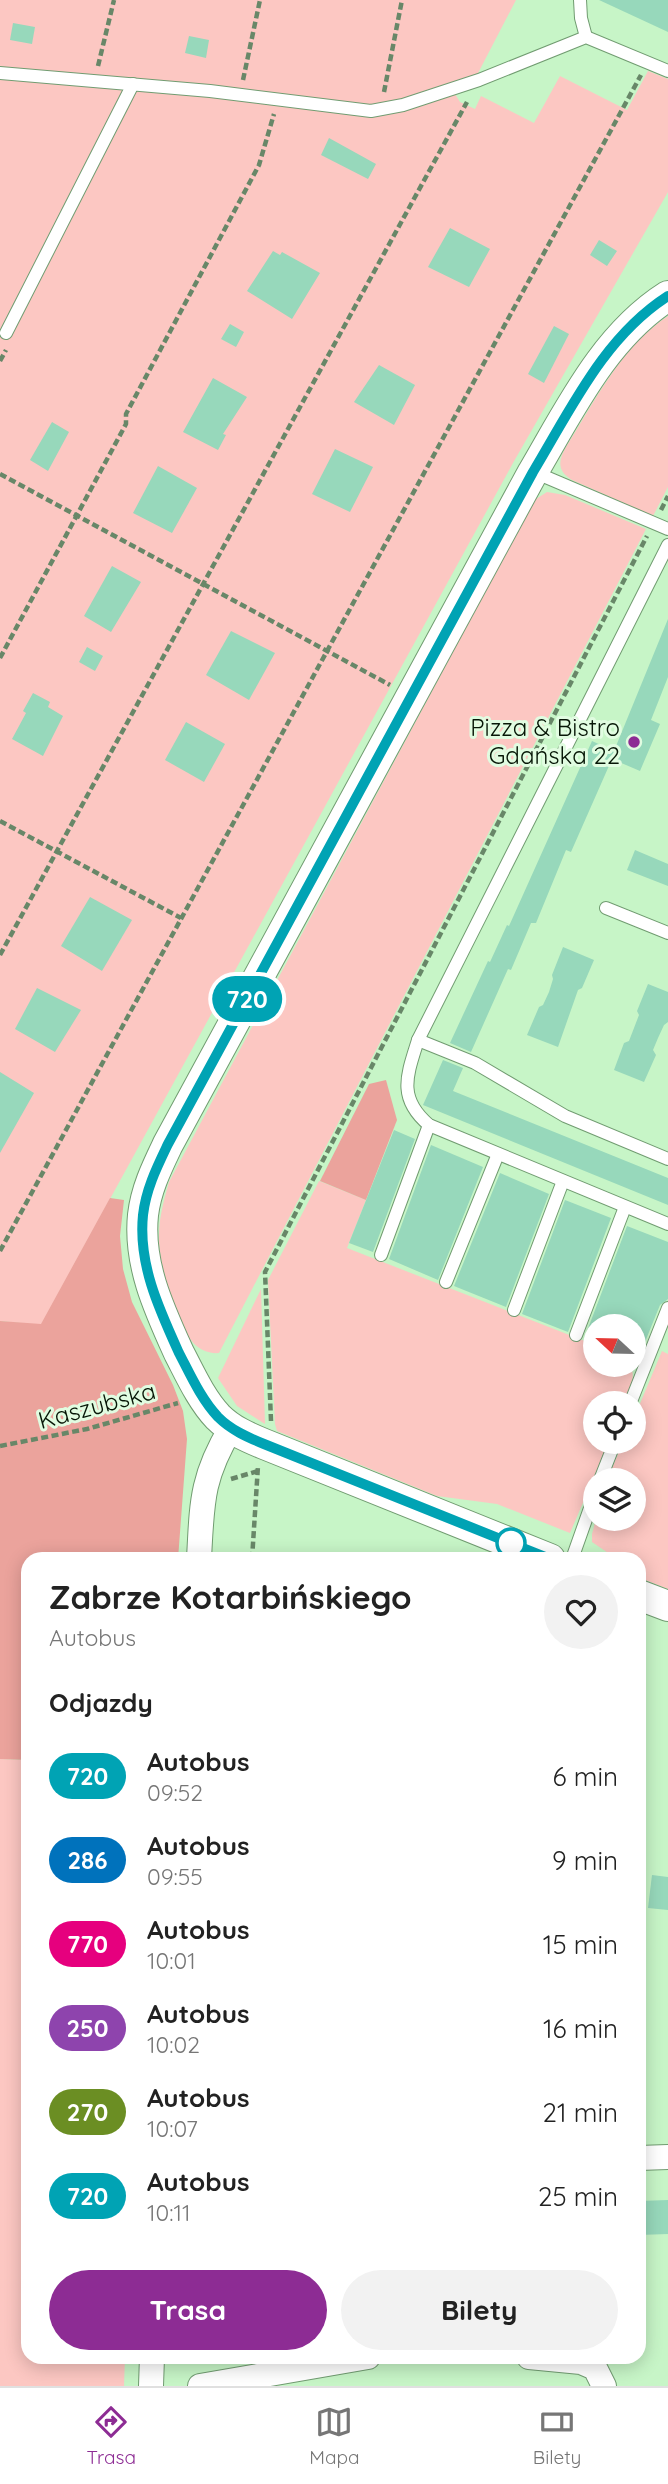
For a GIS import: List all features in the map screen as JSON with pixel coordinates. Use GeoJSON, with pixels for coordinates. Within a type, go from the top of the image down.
{"type":"FeatureCollection","features":[{"type":"Feature","properties":{"kind":"street"},"geometry":{"type":"LineString","coordinates":[[533,1552],[264,1444],[231,1428],[202,1396],[159,1310],[148,1277],[142,1237],[143,1215],[155,1171],[175,1132],[533,472],[594,371],[612,347],[646,312],[668,296]]}},
{"type":"Feature","properties":{"kind":"street"},"geometry":{"type":"LineString","coordinates":[[200,1552],[205,1483],[212,1462],[231,1428]]}},
{"type":"Feature","properties":{"kind":"street"},"geometry":{"type":"LineString","coordinates":[[646,1598],[668,1606]]}},
{"type":"Feature","properties":{"kind":"street"},"geometry":{"type":"LineString","coordinates":[[646,2158],[668,2157]]}},
{"type":"Feature","properties":{"kind":"street"},"geometry":{"type":"LineString","coordinates":[[152,2364],[152,2386]]}},
{"type":"Feature","properties":{"kind":"street"},"geometry":{"type":"LineString","coordinates":[[200,2386],[327,2364]]}},
{"type":"Feature","properties":{"kind":"street"},"geometry":{"type":"LineString","coordinates":[[586,2364],[595,2368],[604,2386]]}},
{"type":"Feature","properties":{"kind":"lane"},"geometry":{"type":"LineString","coordinates":[[580,0],[586,37]]}},
{"type":"Feature","properties":{"kind":"lane"},"geometry":{"type":"LineString","coordinates":[[0,73],[240,95],[353,110],[381,110],[403,106],[479,80],[586,37],[668,71]]}},
{"type":"Feature","properties":{"kind":"lane"},"geometry":{"type":"LineString","coordinates":[[6,333],[133,84]]}},
{"type":"Feature","properties":{"kind":"lane"},"geometry":{"type":"LineString","coordinates":[[533,472],[668,529]]}},
{"type":"Feature","properties":{"kind":"lane"},"geometry":{"type":"LineString","coordinates":[[668,545],[418,1040],[408,1072],[407,1093],[415,1113],[429,1125],[668,1224]]}},
{"type":"Feature","properties":{"kind":"lane"},"geometry":{"type":"LineString","coordinates":[[606,908],[668,933]]}},
{"type":"Feature","properties":{"kind":"lane"},"geometry":{"type":"LineString","coordinates":[[418,1040],[475,1063],[565,1116],[668,1159]]}},
{"type":"Feature","properties":{"kind":"lane"},"geometry":{"type":"LineString","coordinates":[[380,1255],[429,1125]]}},
{"type":"Feature","properties":{"kind":"lane"},"geometry":{"type":"LineString","coordinates":[[446,1282],[498,1154]]}},
{"type":"Feature","properties":{"kind":"lane"},"geometry":{"type":"LineString","coordinates":[[514,1310],[563,1181]]}},
{"type":"Feature","properties":{"kind":"lane"},"geometry":{"type":"LineString","coordinates":[[576,1335],[625,1207]]}},
{"type":"Feature","properties":{"kind":"lane"},"geometry":{"type":"LineString","coordinates":[[635,1391],[668,1308]]}},
{"type":"Feature","properties":{"kind":"lane"},"geometry":{"type":"LineString","coordinates":[[574,1552],[583,1528]]}},
{"type":"Feature","properties":{"kind":"path"},"geometry":{"type":"LineString","coordinates":[[95,81],[114,0]]}},
{"type":"Feature","properties":{"kind":"path"},"geometry":{"type":"LineString","coordinates":[[240,95],[260,0]]}},
{"type":"Feature","properties":{"kind":"path"},"geometry":{"type":"LineString","coordinates":[[381,110],[402,0]]}},
{"type":"Feature","properties":{"kind":"path"},"geometry":{"type":"LineString","coordinates":[[0,1251],[648,62]]}},
{"type":"Feature","properties":{"kind":"path"},"geometry":{"type":"LineString","coordinates":[[0,955],[479,80]]}},
{"type":"Feature","properties":{"kind":"path"},"geometry":{"type":"LineString","coordinates":[[0,659],[126,424],[126,414],[259,165],[272,125],[276,99]]}},
{"type":"Feature","properties":{"kind":"path"},"geometry":{"type":"LineString","coordinates":[[0,474],[411,696]]}},
{"type":"Feature","properties":{"kind":"path"},"geometry":{"type":"LineString","coordinates":[[253,1552],[258,1458],[271,1425],[265,1272],[668,496]]}},
{"type":"Feature","properties":{"kind":"path"},"geometry":{"type":"LineString","coordinates":[[0,821],[182,918]]}},
{"type":"Feature","properties":{"kind":"path","name":"Kaszubska"},"geometry":{"type":"LineString","coordinates":[[0,1446],[87,1429],[202,1396]]}},
{"type":"Feature","properties":{"kind":"shaded area"},"geometry":{"type":"Polygon","coordinates":[[[0,0],[516,0],[476,77],[455,94],[460,102],[475,109],[481,96],[534,123],[560,76],[627,110],[648,71],[668,79],[668,192],[513,463],[41,1325],[0,1321],[0,0]]]}},
{"type":"Feature","properties":{"kind":"shaded area"},"geometry":{"type":"Polygon","coordinates":[[[668,316],[668,487],[653,516],[572,480],[561,469],[560,461],[610,376],[636,343],[668,316]]]}},
{"type":"Feature","properties":{"kind":"shaded area"},"geometry":{"type":"Polygon","coordinates":[[[547,492],[565,495],[646,529],[219,1353],[211,1353],[196,1346],[179,1320],[161,1260],[160,1222],[169,1182],[529,510],[536,499],[547,492]]]}},
{"type":"Feature","properties":{"kind":"shaded area"},"geometry":{"type":"Polygon","coordinates":[[[386,1080],[397,1120],[366,1200],[320,1181],[369,1084],[386,1080]]]}},
{"type":"Feature","properties":{"kind":"shaded area"},"geometry":{"type":"Polygon","coordinates":[[[319,1181],[366,1200],[347,1248],[583,1340],[583,1377],[632,1377],[629,1391],[583,1391],[583,1454],[604,1454],[598,1468],[583,1468],[583,1503],[570,1533],[497,1504],[437,1496],[277,1431],[268,1280],[319,1181]]]}},
{"type":"Feature","properties":{"kind":"shaded area"},"geometry":{"type":"Polygon","coordinates":[[[110,1198],[124,1200],[120,1236],[123,1269],[132,1302],[183,1411],[187,1439],[179,1552],[21,1552],[21,1760],[0,1759],[0,1321],[41,1324],[110,1198]]]}},
{"type":"Feature","properties":{"kind":"shaded area"},"geometry":{"type":"Polygon","coordinates":[[[261,1289],[265,1424],[237,1406],[218,1378],[261,1289]]]}},
{"type":"Feature","properties":{"kind":"shaded area"},"geometry":{"type":"Polygon","coordinates":[[[662,1351],[668,1354],[668,1589],[646,1580],[646,1552],[607,1552],[592,1542],[593,1531],[646,1531],[646,1468],[612,1468],[618,1454],[646,1454],[645,1391],[662,1351]]]}},
{"type":"Feature","properties":{"kind":"shaded area"},"geometry":{"type":"Polygon","coordinates":[[[0,1759],[21,1760],[21,2364],[125,2364],[124,2386],[0,2386],[0,1759]]]}},
{"type":"Feature","properties":{"kind":"building"},"geometry":{"type":"Polygon","coordinates":[[[599,0],[668,0],[668,32],[599,0]]]}},
{"type":"Feature","properties":{"kind":"building"},"geometry":{"type":"Polygon","coordinates":[[[13,23],[35,27],[32,44],[10,40],[13,23]]]}},
{"type":"Feature","properties":{"kind":"building"},"geometry":{"type":"Polygon","coordinates":[[[189,36],[209,40],[206,58],[185,53],[189,36]]]}},
{"type":"Feature","properties":{"kind":"building"},"geometry":{"type":"Polygon","coordinates":[[[329,138],[376,164],[368,179],[321,155],[329,138]]]}},
{"type":"Feature","properties":{"kind":"building"},"geometry":{"type":"Polygon","coordinates":[[[450,228],[490,249],[469,287],[428,267],[450,228]]]}},
{"type":"Feature","properties":{"kind":"building"},"geometry":{"type":"Polygon","coordinates":[[[599,240],[617,251],[607,266],[590,255],[599,240]]]}},
{"type":"Feature","properties":{"kind":"building"},"geometry":{"type":"Polygon","coordinates":[[[273,251],[280,255],[282,252],[320,273],[292,319],[247,291],[273,251]]]}},
{"type":"Feature","properties":{"kind":"building"},"geometry":{"type":"Polygon","coordinates":[[[230,324],[244,332],[236,347],[221,339],[230,324]]]}},
{"type":"Feature","properties":{"kind":"building"},"geometry":{"type":"Polygon","coordinates":[[[554,326],[569,334],[544,383],[528,374],[554,326]]]}},
{"type":"Feature","properties":{"kind":"building"},"geometry":{"type":"Polygon","coordinates":[[[379,365],[415,385],[394,425],[354,402],[379,365]]]}},
{"type":"Feature","properties":{"kind":"building"},"geometry":{"type":"Polygon","coordinates":[[[213,378],[247,397],[223,434],[226,435],[218,450],[183,432],[213,378]]]}},
{"type":"Feature","properties":{"kind":"building"},"geometry":{"type":"Polygon","coordinates":[[[52,422],[69,432],[48,471],[30,460],[52,422]]]}},
{"type":"Feature","properties":{"kind":"building"},"geometry":{"type":"Polygon","coordinates":[[[335,449],[373,467],[350,512],[312,494],[335,449]]]}},
{"type":"Feature","properties":{"kind":"building"},"geometry":{"type":"Polygon","coordinates":[[[158,466],[197,488],[172,533],[133,513],[158,466]]]}},
{"type":"Feature","properties":{"kind":"building"},"geometry":{"type":"Polygon","coordinates":[[[112,566],[141,582],[111,632],[84,616],[112,566]]]}},
{"type":"Feature","properties":{"kind":"building"},"geometry":{"type":"Polygon","coordinates":[[[668,619],[668,677],[651,720],[660,724],[640,771],[612,759],[571,852],[566,850],[536,923],[531,923],[471,1052],[450,1043],[488,961],[490,962],[507,925],[509,926],[592,741],[614,751],[668,619]]]}},
{"type":"Feature","properties":{"kind":"building"},"geometry":{"type":"Polygon","coordinates":[[[231,631],[275,653],[249,700],[206,675],[231,631]]]}},
{"type":"Feature","properties":{"kind":"building"},"geometry":{"type":"Polygon","coordinates":[[[87,647],[103,656],[95,671],[79,662],[87,647]]]}},
{"type":"Feature","properties":{"kind":"building"},"geometry":{"type":"Polygon","coordinates":[[[33,693],[50,702],[48,707],[63,716],[43,756],[12,739],[33,693]]]}},
{"type":"Feature","properties":{"kind":"building"},"geometry":{"type":"Polygon","coordinates":[[[186,722],[225,744],[204,782],[165,760],[186,722]]]}},
{"type":"Feature","properties":{"kind":"building"},"geometry":{"type":"Polygon","coordinates":[[[635,850],[668,864],[668,886],[627,870],[635,850]]]}},
{"type":"Feature","properties":{"kind":"building"},"geometry":{"type":"Polygon","coordinates":[[[90,897],[132,920],[102,971],[61,946],[90,897]]]}},
{"type":"Feature","properties":{"kind":"building"},"geometry":{"type":"Polygon","coordinates":[[[563,947],[594,960],[582,988],[578,990],[558,1047],[527,1035],[549,992],[552,975],[563,947]]]}},
{"type":"Feature","properties":{"kind":"building"},"geometry":{"type":"Polygon","coordinates":[[[648,984],[668,992],[668,1022],[664,1025],[653,1050],[656,1055],[644,1082],[614,1070],[624,1043],[629,1041],[648,984]]]}},
{"type":"Feature","properties":{"kind":"building"},"geometry":{"type":"Polygon","coordinates":[[[37,988],[81,1010],[55,1052],[15,1029],[37,988]]]}},
{"type":"Feature","properties":{"kind":"building"},"geometry":{"type":"Polygon","coordinates":[[[443,1060],[463,1068],[453,1091],[668,1178],[668,1205],[423,1105],[443,1060]]]}},
{"type":"Feature","properties":{"kind":"building"},"geometry":{"type":"Polygon","coordinates":[[[0,1072],[34,1093],[0,1153],[0,1072]]]}},
{"type":"Feature","properties":{"kind":"building"},"geometry":{"type":"Polygon","coordinates":[[[394,1130],[415,1139],[373,1252],[349,1243],[394,1130]]]}},
{"type":"Feature","properties":{"kind":"building"},"geometry":{"type":"Polygon","coordinates":[[[431,1145],[483,1167],[438,1280],[389,1259],[431,1145]]]}},
{"type":"Feature","properties":{"kind":"building"},"geometry":{"type":"Polygon","coordinates":[[[500,1173],[549,1194],[506,1307],[454,1286],[500,1173]]]}},
{"type":"Feature","properties":{"kind":"building"},"geometry":{"type":"Polygon","coordinates":[[[565,1200],[611,1218],[568,1332],[522,1314],[565,1200]]]}},
{"type":"Feature","properties":{"kind":"building"},"geometry":{"type":"Polygon","coordinates":[[[627,1226],[668,1242],[668,1299],[660,1305],[646,1340],[646,1314],[594,1314],[627,1226]]]}},
{"type":"Feature","properties":{"kind":"building"},"geometry":{"type":"Polygon","coordinates":[[[652,1875],[668,1877],[668,1910],[648,1908],[652,1875]]]}},
{"type":"Feature","properties":{"kind":"building"},"geometry":{"type":"Polygon","coordinates":[[[668,2200],[668,2234],[646,2235],[646,2201],[668,2200]]]}},
{"type":"Feature","properties":{"kind":"bus line","name":"720"},"geometry":{"type":"LineString","coordinates":[[533,1552],[264,1444],[243,1435],[220,1419],[202,1396],[159,1310],[144,1256],[143,1215],[155,1171],[168,1144],[533,472],[594,371],[612,347],[646,312],[668,296]]}},
{"type":"Feature","properties":{"kind":"place","name":"Pizza & Bistro Gdańska 22"},"geometry":{"type":"Point","coordinates":[634,742]}}]}
